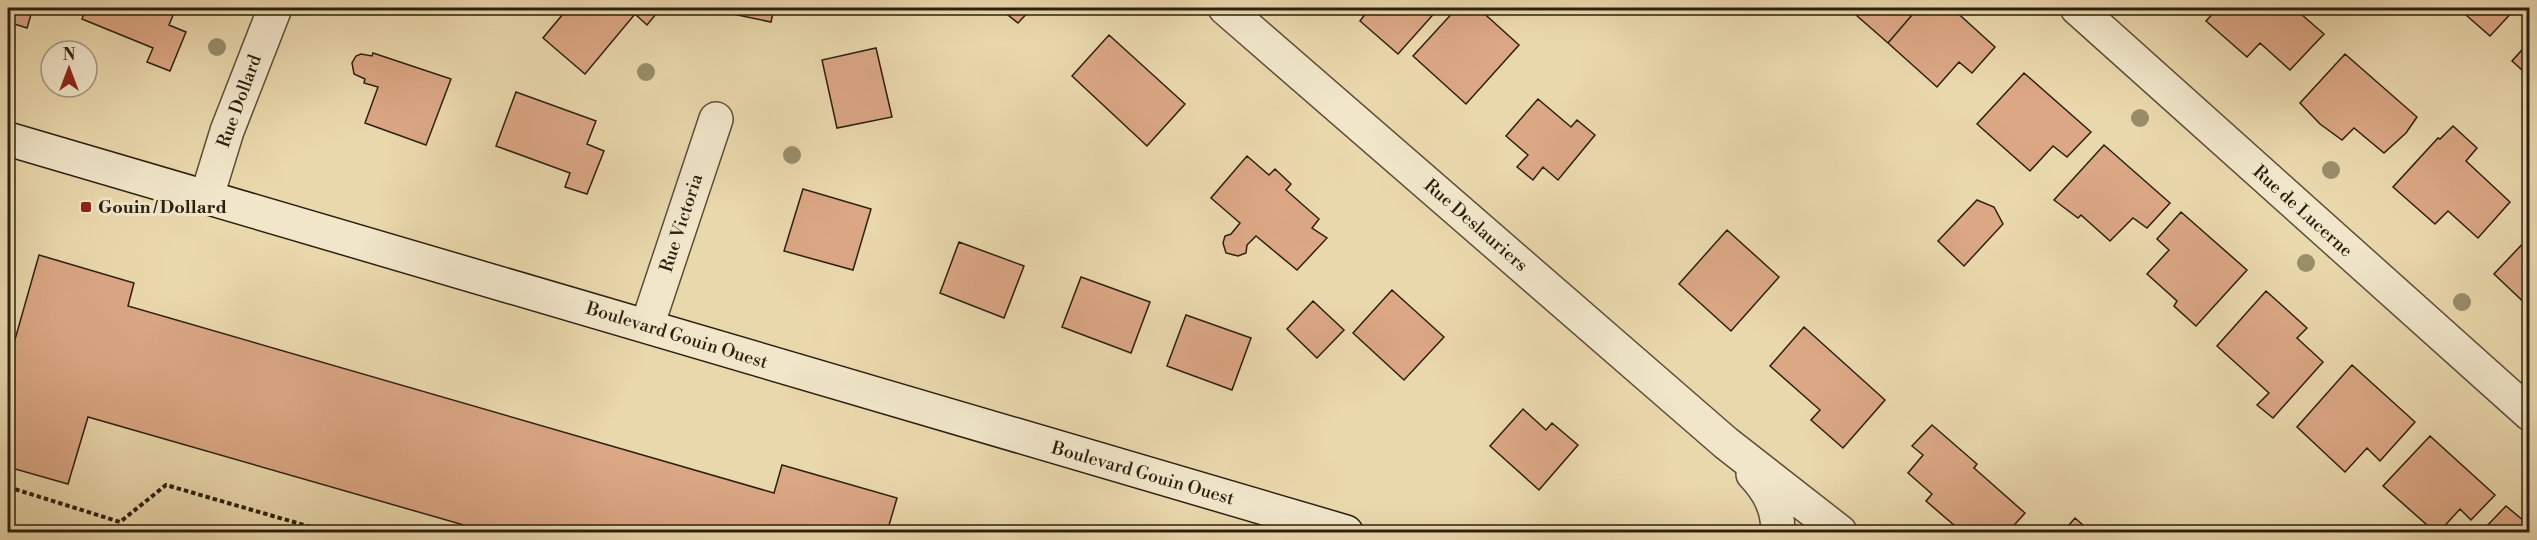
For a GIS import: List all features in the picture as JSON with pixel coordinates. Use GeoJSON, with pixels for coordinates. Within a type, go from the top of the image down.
{"type":"FeatureCollection","features":[{"type":"Feature","properties":{"kind":"street","name":"Rue Dollard"},"geometry":{"type":"LineString","coordinates":[[207,196],[227,131],[274,8]]}},
{"type":"Feature","properties":{"kind":"street","name":"Rue Deslauriers"},"geometry":{"type":"LineString","coordinates":[[1225,8],[1726,443],[1840,532]]}},
{"type":"Feature","properties":{"kind":"street","name":"Rue de Lucerne"},"geometry":{"type":"LineString","coordinates":[[2077,8],[2529,414]]}},
{"type":"Feature","properties":{"kind":"street","name":"Rue Victoria"},"geometry":{"type":"LineString","coordinates":[[648,326],[716,119]]}},
{"type":"Feature","properties":{"kind":"street","name":"Boulevard Gouin Ouest"},"geometry":{"type":"LineString","coordinates":[[8,139],[1346,532]]}},
{"type":"Feature","properties":{"kind":"street","name":"Rue Deslauriers"},"geometry":{"type":"LineString","coordinates":[[1726,443],[1769,494],[1776,508],[1778,532]]}},
{"type":"Feature","properties":{"kind":"path"},"geometry":{"type":"LineString","coordinates":[[8,487],[120,522],[166,485],[328,532]]}},
{"type":"Feature","properties":{"kind":"building"},"geometry":{"type":"Polygon","coordinates":[[[8,8],[33,8],[27,28],[8,22],[8,8]]]}},
{"type":"Feature","properties":{"kind":"building"},"geometry":{"type":"Polygon","coordinates":[[[86,8],[176,8],[169,25],[186,32],[170,71],[147,62],[153,48],[82,19],[86,8]]]}},
{"type":"Feature","properties":{"kind":"building"},"geometry":{"type":"Polygon","coordinates":[[[568,8],[661,8],[647,25],[635,14],[585,74],[543,38],[568,8]]]}},
{"type":"Feature","properties":{"kind":"building"},"geometry":{"type":"Polygon","coordinates":[[[704,8],[774,8],[771,22],[704,8]]]}},
{"type":"Feature","properties":{"kind":"building"},"geometry":{"type":"Polygon","coordinates":[[[999,8],[1032,8],[1018,23],[999,8]]]}},
{"type":"Feature","properties":{"kind":"building"},"geometry":{"type":"Polygon","coordinates":[[[1367,8],[1439,8],[1398,54],[1360,21],[1369,9],[1367,8]]]}},
{"type":"Feature","properties":{"kind":"building"},"geometry":{"type":"Polygon","coordinates":[[[1457,8],[1478,8],[1519,45],[1466,104],[1413,56],[1457,8]]]}},
{"type":"Feature","properties":{"kind":"building"},"geometry":{"type":"Polygon","coordinates":[[[1848,8],[1918,8],[1888,43],[1848,8]]]}},
{"type":"Feature","properties":{"kind":"building"},"geometry":{"type":"Polygon","coordinates":[[[1918,8],[1952,8],[1995,47],[1972,73],[1959,62],[1937,87],[1888,43],[1918,8]]]}},
{"type":"Feature","properties":{"kind":"building"},"geometry":{"type":"Polygon","coordinates":[[[2218,8],[2294,8],[2324,34],[2290,70],[2260,43],[2247,57],[2206,21],[2218,8]]]}},
{"type":"Feature","properties":{"kind":"building"},"geometry":{"type":"Polygon","coordinates":[[[2458,8],[2516,8],[2490,36],[2458,8]]]}},
{"type":"Feature","properties":{"kind":"building"},"geometry":{"type":"Polygon","coordinates":[[[1109,35],[1185,104],[1147,146],[1072,76],[1109,35]]]}},
{"type":"Feature","properties":{"kind":"building"},"geometry":{"type":"Polygon","coordinates":[[[2530,41],[2530,77],[2512,61],[2530,41]]]}},
{"type":"Feature","properties":{"kind":"building"},"geometry":{"type":"Polygon","coordinates":[[[876,48],[892,117],[837,128],[822,60],[876,48]]]}},
{"type":"Feature","properties":{"kind":"building"},"geometry":{"type":"Polygon","coordinates":[[[373,53],[451,79],[426,145],[365,123],[378,87],[364,83],[365,79],[354,74],[352,63],[356,56],[361,54],[372,56],[373,53]]]}},
{"type":"Feature","properties":{"kind":"building"},"geometry":{"type":"Polygon","coordinates":[[[2345,54],[2417,117],[2406,133],[2384,153],[2354,128],[2342,140],[2320,124],[2300,103],[2345,54]]]}},
{"type":"Feature","properties":{"kind":"building"},"geometry":{"type":"Polygon","coordinates":[[[2024,73],[2091,132],[2067,157],[2053,146],[2030,171],[1977,124],[2024,73]]]}},
{"type":"Feature","properties":{"kind":"building"},"geometry":{"type":"Polygon","coordinates":[[[516,92],[596,121],[587,144],[604,151],[587,194],[565,187],[570,173],[496,146],[516,92]]]}},
{"type":"Feature","properties":{"kind":"building"},"geometry":{"type":"Polygon","coordinates":[[[1538,99],[1571,127],[1577,120],[1595,135],[1558,180],[1543,167],[1533,180],[1517,167],[1528,155],[1506,136],[1538,99]]]}},
{"type":"Feature","properties":{"kind":"building"},"geometry":{"type":"Polygon","coordinates":[[[2453,126],[2477,148],[2466,161],[2510,202],[2478,238],[2448,211],[2435,224],[2393,187],[2438,138],[2440,139],[2453,126]]]}},
{"type":"Feature","properties":{"kind":"building"},"geometry":{"type":"Polygon","coordinates":[[[2104,145],[2170,203],[2147,228],[2133,218],[2110,241],[2081,215],[2078,218],[2054,200],[2104,145]]]}},
{"type":"Feature","properties":{"kind":"building"},"geometry":{"type":"Polygon","coordinates":[[[1247,156],[1269,175],[1275,169],[1291,184],[1286,190],[1319,219],[1312,228],[1327,238],[1297,270],[1256,236],[1247,245],[1246,253],[1238,256],[1226,253],[1223,243],[1225,236],[1231,234],[1240,223],[1211,198],[1247,156]]]}},
{"type":"Feature","properties":{"kind":"building"},"geometry":{"type":"Polygon","coordinates":[[[803,189],[871,209],[853,270],[784,251],[803,189]]]}},
{"type":"Feature","properties":{"kind":"building"},"geometry":{"type":"Polygon","coordinates":[[[1977,200],[1994,207],[2003,224],[1964,266],[1938,241],[1977,200]]]}},
{"type":"Feature","properties":{"kind":"building"},"geometry":{"type":"Polygon","coordinates":[[[2181,212],[2247,270],[2196,326],[2174,306],[2177,301],[2147,274],[2169,250],[2157,239],[2181,212]]]}},
{"type":"Feature","properties":{"kind":"building"},"geometry":{"type":"Polygon","coordinates":[[[1727,230],[1779,277],[1731,331],[1679,284],[1727,230]]]}},
{"type":"Feature","properties":{"kind":"building"},"geometry":{"type":"Polygon","coordinates":[[[2528,238],[2530,240],[2530,308],[2494,274],[2528,238]]]}},
{"type":"Feature","properties":{"kind":"building"},"geometry":{"type":"Polygon","coordinates":[[[959,242],[1024,266],[1004,318],[940,293],[959,242]]]}},
{"type":"Feature","properties":{"kind":"building"},"geometry":{"type":"Polygon","coordinates":[[[39,255],[134,283],[128,306],[774,493],[782,465],[897,498],[887,532],[488,532],[88,417],[68,484],[8,467],[8,364],[39,255]]]}},
{"type":"Feature","properties":{"kind":"building"},"geometry":{"type":"Polygon","coordinates":[[[1081,277],[1150,302],[1131,353],[1062,327],[1081,277]]]}},
{"type":"Feature","properties":{"kind":"building"},"geometry":{"type":"Polygon","coordinates":[[[1392,290],[1444,337],[1404,380],[1353,333],[1392,290]]]}},
{"type":"Feature","properties":{"kind":"building"},"geometry":{"type":"Polygon","coordinates":[[[2266,291],[2307,328],[2297,338],[2323,362],[2273,418],[2257,405],[2269,393],[2217,346],[2266,291]]]}},
{"type":"Feature","properties":{"kind":"building"},"geometry":{"type":"Polygon","coordinates":[[[1313,301],[1344,330],[1317,358],[1287,329],[1313,301]]]}},
{"type":"Feature","properties":{"kind":"building"},"geometry":{"type":"Polygon","coordinates":[[[1186,315],[1251,338],[1232,390],[1167,366],[1186,315]]]}},
{"type":"Feature","properties":{"kind":"building"},"geometry":{"type":"Polygon","coordinates":[[[1804,327],[1885,400],[1843,448],[1811,420],[1820,410],[1770,366],[1804,327]]]}},
{"type":"Feature","properties":{"kind":"building"},"geometry":{"type":"Polygon","coordinates":[[[2352,365],[2415,422],[2380,461],[2367,448],[2345,472],[2297,427],[2352,365]]]}},
{"type":"Feature","properties":{"kind":"building"},"geometry":{"type":"Polygon","coordinates":[[[1523,409],[1546,430],[1552,423],[1578,445],[1539,490],[1490,446],[1523,409]]]}},
{"type":"Feature","properties":{"kind":"building"},"geometry":{"type":"Polygon","coordinates":[[[1932,425],[1977,464],[1974,468],[2025,513],[2008,532],[1962,532],[1926,501],[1932,494],[1908,473],[1923,455],[1912,446],[1932,425]]]}},
{"type":"Feature","properties":{"kind":"building"},"geometry":{"type":"Polygon","coordinates":[[[2430,436],[2495,495],[2471,520],[2460,509],[2439,532],[2435,532],[2383,486],[2430,436]]]}},
{"type":"Feature","properties":{"kind":"building"},"geometry":{"type":"Polygon","coordinates":[[[2506,506],[2530,526],[2530,532],[2482,531],[2506,506]]]}},
{"type":"Feature","properties":{"kind":"building"},"geometry":{"type":"Polygon","coordinates":[[[2075,518],[2091,532],[2063,532],[2075,518]]]}},
{"type":"Feature","properties":{"kind":"place","name":"Gouin / Dollard"},"geometry":{"type":"Point","coordinates":[86,207]}}]}
